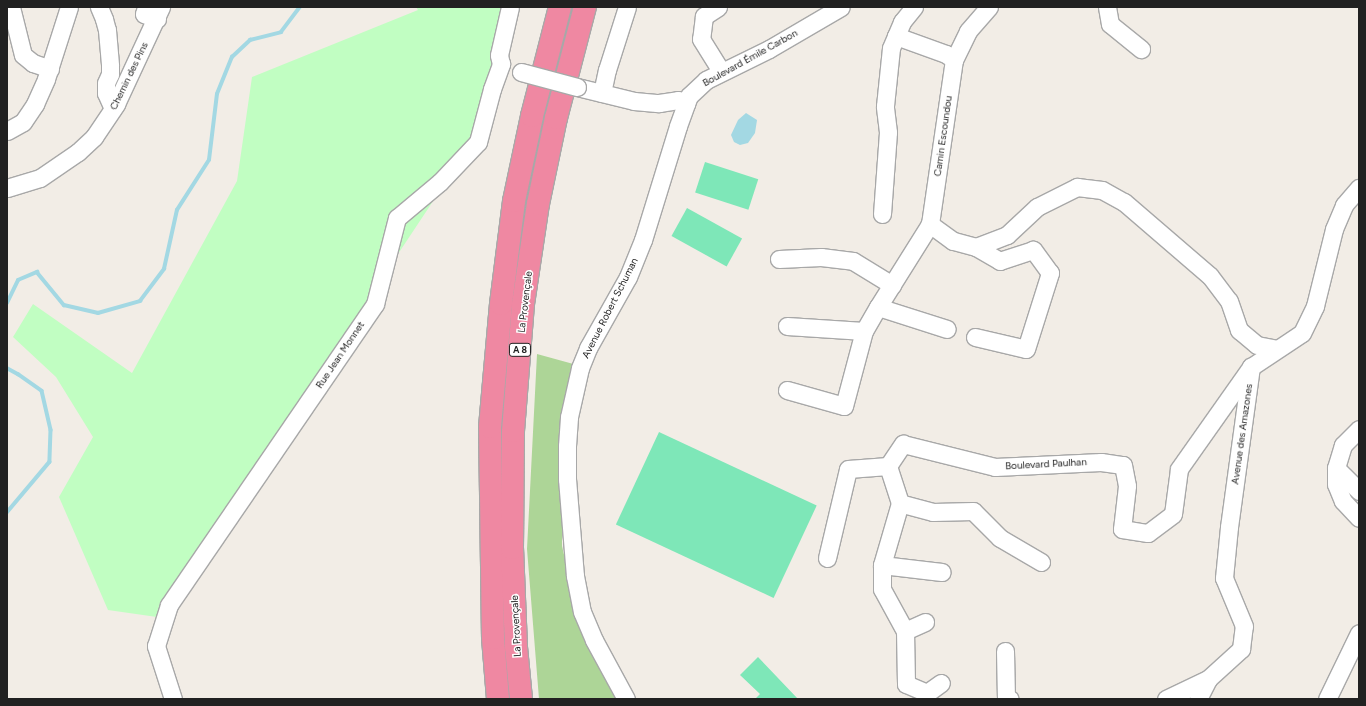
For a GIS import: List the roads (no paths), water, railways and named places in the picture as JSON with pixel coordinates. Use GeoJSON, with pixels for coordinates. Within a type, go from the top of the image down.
{"type":"FeatureCollection","features":[{"type":"Feature","properties":{"kind":"highway","name":"A 8"},"geometry":{"type":"LineString","coordinates":[[498,699],[492,616],[490,427],[501,304],[514,201],[532,116],[560,7]]}},
{"type":"Feature","properties":{"kind":"highway","name":"La Provençale"},"geometry":{"type":"LineString","coordinates":[[521,699],[516,647],[512,548],[513,431],[523,304],[538,204],[556,118],[585,7]]}},
{"type":"Feature","properties":{"kind":"street"},"geometry":{"type":"LineString","coordinates":[[11,7],[23,55],[33,63],[50,69]]}},
{"type":"Feature","properties":{"kind":"street"},"geometry":{"type":"LineString","coordinates":[[7,131],[23,122],[35,104],[50,69],[69,7]]}},
{"type":"Feature","properties":{"kind":"street"},"geometry":{"type":"LineString","coordinates":[[99,7],[104,19],[110,66],[110,74],[106,82],[106,93],[113,109]]}},
{"type":"Feature","properties":{"kind":"street","name":"Rue Jean Monnet"},"geometry":{"type":"LineString","coordinates":[[173,699],[156,646],[169,605],[375,304],[397,218],[440,182],[478,142],[492,89],[501,64],[499,55],[510,7]]}},
{"type":"Feature","properties":{"kind":"street"},"geometry":{"type":"LineString","coordinates":[[602,93],[607,70],[627,7]]}},
{"type":"Feature","properties":{"kind":"street"},"geometry":{"type":"LineString","coordinates":[[718,7],[704,16],[701,39],[721,71]]}},
{"type":"Feature","properties":{"kind":"street","name":"Boulevard Émile Carbon"},"geometry":{"type":"LineString","coordinates":[[686,103],[696,88],[721,71],[769,49],[841,7]]}},
{"type":"Feature","properties":{"kind":"street"},"geometry":{"type":"LineString","coordinates":[[882,214],[888,132],[885,106],[891,48],[902,22],[914,7]]}},
{"type":"Feature","properties":{"kind":"street","name":"Camin Escoundou"},"geometry":{"type":"LineString","coordinates":[[930,224],[954,60],[968,31],[989,7]]}},
{"type":"Feature","properties":{"kind":"street"},"geometry":{"type":"LineString","coordinates":[[1107,7],[1110,24],[1141,49]]}},
{"type":"Feature","properties":{"kind":"street","name":"Chemin des Pins"},"geometry":{"type":"LineString","coordinates":[[7,188],[40,178],[78,152],[94,136],[113,109],[154,11]]}},
{"type":"Feature","properties":{"kind":"street"},"geometry":{"type":"LineString","coordinates":[[896,36],[946,54],[954,60]]}},
{"type":"Feature","properties":{"kind":"street"},"geometry":{"type":"LineString","coordinates":[[501,64],[521,72],[602,93],[646,102],[660,103],[678,100],[686,103]]}},
{"type":"Feature","properties":{"kind":"street","name":"Avenue Robert Schuman"},"geometry":{"type":"LineString","coordinates":[[626,699],[594,640],[582,612],[575,576],[567,479],[570,417],[575,387],[588,348],[628,277],[643,240],[686,103]]}},
{"type":"Feature","properties":{"kind":"street"},"geometry":{"type":"LineString","coordinates":[[976,247],[1007,235],[1037,207],[1077,187],[1102,190],[1124,202],[1210,276],[1229,301],[1239,330],[1257,345],[1277,349]]}},
{"type":"Feature","properties":{"kind":"street"},"geometry":{"type":"LineString","coordinates":[[1251,367],[1302,333],[1315,306],[1336,223],[1344,205],[1359,188]]}},
{"type":"Feature","properties":{"kind":"street"},"geometry":{"type":"LineString","coordinates":[[788,390],[844,406],[864,332],[930,224],[952,241],[976,247],[1000,261],[1033,250],[1050,273],[1026,349],[976,337]]}},
{"type":"Feature","properties":{"kind":"street"},"geometry":{"type":"LineString","coordinates":[[779,259],[821,257],[853,261],[892,285]]}},
{"type":"Feature","properties":{"kind":"street"},"geometry":{"type":"LineString","coordinates":[[878,308],[947,329]]}},
{"type":"Feature","properties":{"kind":"street"},"geometry":{"type":"LineString","coordinates":[[787,326],[864,332]]}},
{"type":"Feature","properties":{"kind":"street","name":"Boulevard Paulhan"},"geometry":{"type":"LineString","coordinates":[[888,466],[904,444],[995,467],[1101,462],[1123,465],[1127,486],[1122,529],[1148,533],[1173,514],[1179,469],[1251,367]]}},
{"type":"Feature","properties":{"kind":"street","name":"Avenue des Amazones"},"geometry":{"type":"LineString","coordinates":[[1198,699],[1208,679],[1240,649],[1244,626],[1224,578],[1229,527],[1251,367]]}},
{"type":"Feature","properties":{"kind":"street"},"geometry":{"type":"LineString","coordinates":[[1359,429],[1343,445],[1336,468],[1336,484],[1343,501],[1359,518]]}},
{"type":"Feature","properties":{"kind":"street"},"geometry":{"type":"LineString","coordinates":[[827,558],[848,469],[888,466],[900,503],[882,565],[882,589],[905,631],[906,684],[927,693],[942,683]]}},
{"type":"Feature","properties":{"kind":"street"},"geometry":{"type":"LineString","coordinates":[[1336,468],[1359,491]]}},
{"type":"Feature","properties":{"kind":"street"},"geometry":{"type":"LineString","coordinates":[[900,503],[933,512],[973,511],[1000,538],[1041,562]]}},
{"type":"Feature","properties":{"kind":"street"},"geometry":{"type":"LineString","coordinates":[[882,565],[942,572]]}},
{"type":"Feature","properties":{"kind":"street"},"geometry":{"type":"LineString","coordinates":[[905,631],[925,622]]}},
{"type":"Feature","properties":{"kind":"street"},"geometry":{"type":"LineString","coordinates":[[1327,699],[1359,633]]}},
{"type":"Feature","properties":{"kind":"street"},"geometry":{"type":"LineString","coordinates":[[1005,651],[1006,697],[1010,699]]}},
{"type":"Feature","properties":{"kind":"street"},"geometry":{"type":"LineString","coordinates":[[1166,699],[1208,679]]}},
{"type":"Feature","properties":{"kind":"water"},"geometry":{"type":"Polygon","coordinates":[[[746,113],[757,120],[755,133],[748,143],[740,145],[734,142],[731,135],[738,120],[746,113]]]}},
{"type":"Feature","properties":{"kind":"waterway"},"geometry":{"type":"LineString","coordinates":[[7,303],[18,280],[37,272],[64,305],[98,313],[140,301],[164,269],[177,210],[209,160],[217,94],[232,57],[250,40],[281,32],[300,7]]}},
{"type":"Feature","properties":{"kind":"waterway"},"geometry":{"type":"LineString","coordinates":[[7,368],[42,391],[51,430],[50,462],[7,513]]}}]}
